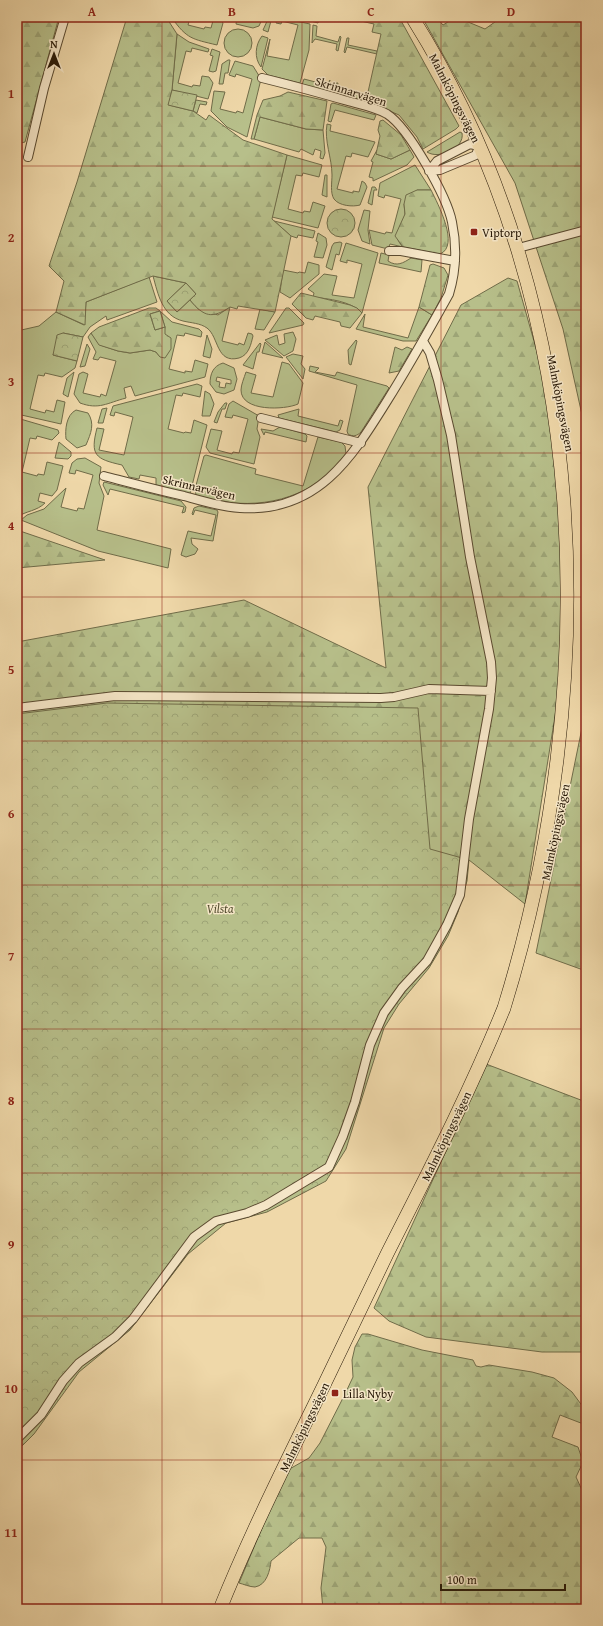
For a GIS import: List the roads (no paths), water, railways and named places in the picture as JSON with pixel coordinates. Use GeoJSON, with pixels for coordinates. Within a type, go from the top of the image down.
{"type":"FeatureCollection","features":[{"type":"Feature","properties":{"kind":"main road","name":"Malmköpingsvägen"},"geometry":{"type":"LineString","coordinates":[[412,17],[460,104],[501,191],[522,247],[540,306],[558,385],[570,456],[577,516]]}},
{"type":"Feature","properties":{"kind":"main road","name":"Malmköpingsvägen"},"geometry":{"type":"LineString","coordinates":[[220,1609],[279,1476],[472,1082],[504,1008],[520,964],[546,877],[559,820],[571,746]]}},
{"type":"Feature","properties":{"kind":"street"},"geometry":{"type":"LineString","coordinates":[[28,157],[44,88],[65,17]]}},
{"type":"Feature","properties":{"kind":"street","name":"Skrinnarvägen"},"geometry":{"type":"LineString","coordinates":[[104,476],[225,506],[246,508],[268,507],[299,498],[331,478],[346,462],[361,442],[423,342],[449,294],[455,261],[455,240],[452,220],[429,171],[413,142],[396,122],[387,114],[364,106],[262,78]]}},
{"type":"Feature","properties":{"kind":"street"},"geometry":{"type":"LineString","coordinates":[[470,144],[479,146],[476,155],[440,170],[429,171],[437,161],[470,144]]}},
{"type":"Feature","properties":{"kind":"street"},"geometry":{"type":"LineString","coordinates":[[522,247],[586,230]]}},
{"type":"Feature","properties":{"kind":"street"},"geometry":{"type":"LineString","coordinates":[[389,251],[401,251],[455,261]]}},
{"type":"Feature","properties":{"kind":"street"},"geometry":{"type":"LineString","coordinates":[[17,1439],[41,1415],[62,1381],[79,1363],[115,1337],[129,1324],[194,1237],[216,1221],[247,1213],[266,1205],[329,1167],[343,1136],[355,1102],[370,1045],[384,1013],[402,988],[427,961],[447,925],[460,895],[469,819],[485,736],[491,691],[491,662],[471,564],[451,436],[430,353],[423,342]]}},
{"type":"Feature","properties":{"kind":"street"},"geometry":{"type":"LineString","coordinates":[[261,418],[361,442]]}},
{"type":"Feature","properties":{"kind":"street"},"geometry":{"type":"LineString","coordinates":[[17,708],[115,696],[381,698],[394,697],[430,689],[491,691]]}},
{"type":"Feature","properties":{"kind":"place","name":"Viptorp"},"geometry":{"type":"Point","coordinates":[474,232]}},
{"type":"Feature","properties":{"kind":"place","name":"Lilla Nyby"},"geometry":{"type":"Point","coordinates":[335,1393]}},
{"type":"Feature","properties":{"kind":"park label","name":"Vilsta"},"geometry":{"type":"Point","coordinates":[220,908]}}]}
